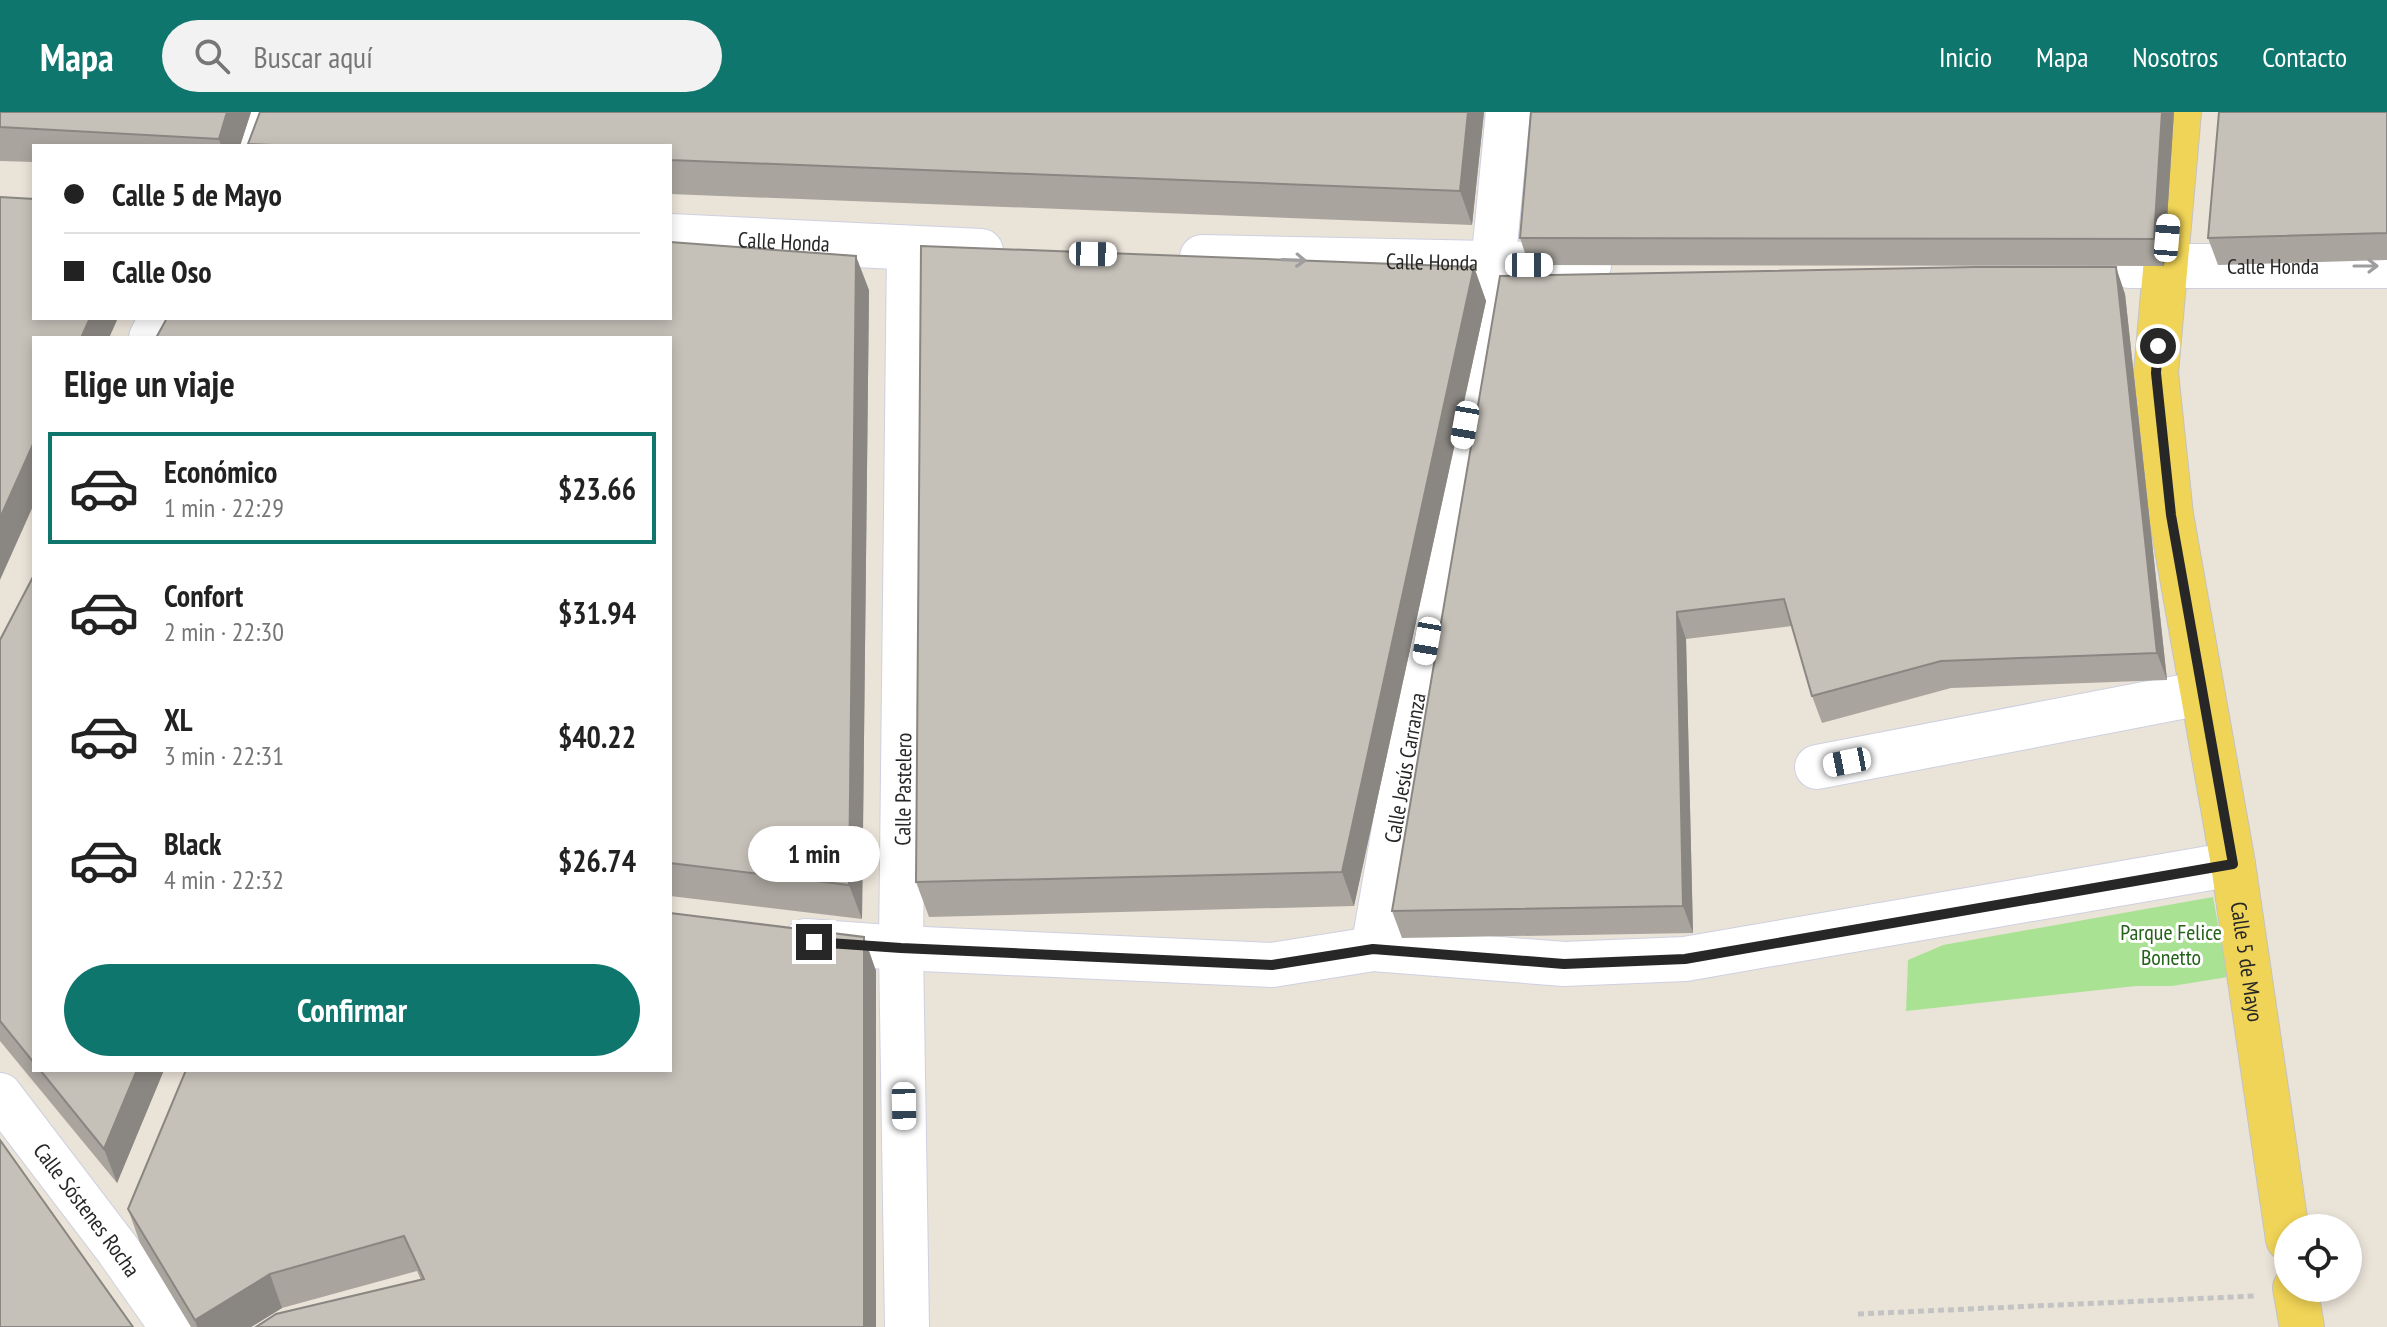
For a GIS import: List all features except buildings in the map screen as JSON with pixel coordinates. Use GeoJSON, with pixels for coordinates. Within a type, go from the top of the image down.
{"type":"FeatureCollection","features":[{"type":"Feature","properties":{"kind":"main road","name":"Calle 5 de Mayo"},"geometry":{"type":"LineString","coordinates":[[2179,112],[2156,373],[2171,515],[2233,864],[2284,1214]]}},
{"type":"Feature","properties":{"kind":"street"},"geometry":{"type":"LineString","coordinates":[[242,144],[253,112]]}},
{"type":"Feature","properties":{"kind":"street","name":"Calle Jesús Carranza"},"geometry":{"type":"LineString","coordinates":[[1373,949],[1493,265],[1508,112]]}},
{"type":"Feature","properties":{"kind":"street","name":"Calle Honda"},"geometry":{"type":"LineString","coordinates":[[672,236],[1019,252]]}},
{"type":"Feature","properties":{"kind":"street","name":"Calle Pastelero"},"geometry":{"type":"LineString","coordinates":[[907,1327],[901,948],[909,249]]}},
{"type":"Feature","properties":{"kind":"street","name":"Calle Honda"},"geometry":{"type":"LineString","coordinates":[[1161,256],[1493,265],[1625,265]]}},
{"type":"Feature","properties":{"kind":"street","name":"Calle Honda"},"geometry":{"type":"LineString","coordinates":[[2085,266],[2387,266]]}},
{"type":"Feature","properties":{"kind":"street"},"geometry":{"type":"LineString","coordinates":[[1817,767],[2202,693]]}},
{"type":"Feature","properties":{"kind":"street"},"geometry":{"type":"LineString","coordinates":[[762,938],[901,948],[1272,965],[1373,949],[1564,964],[1685,959],[2233,864]]}},
{"type":"Feature","properties":{"kind":"street","name":"Calle Sóstenes Rocha"},"geometry":{"type":"LineString","coordinates":[[0,1095],[118,1250],[172,1327]]}},
{"type":"Feature","properties":{"kind":"street"},"geometry":{"type":"LineString","coordinates":[[118,1250],[136,1208]]}},
{"type":"Feature","properties":{"kind":"path"},"geometry":{"type":"LineString","coordinates":[[1858,1314],[2298,1303]]}},
{"type":"Feature","properties":{"kind":"green space","name":"Parque Felice Bonetto"},"geometry":{"type":"Polygon","coordinates":[[[2213,897],[2228,977],[2172,986],[2136,986],[1906,1011],[1908,960],[1943,945],[2213,897]]]}},
{"type":"Feature","properties":{"kind":"route"},"geometry":{"type":"LineString","coordinates":[[814,942],[1272,965],[1373,949],[1564,964],[1685,959],[2233,864],[2171,515],[2156,373],[2158,346]]}}]}
